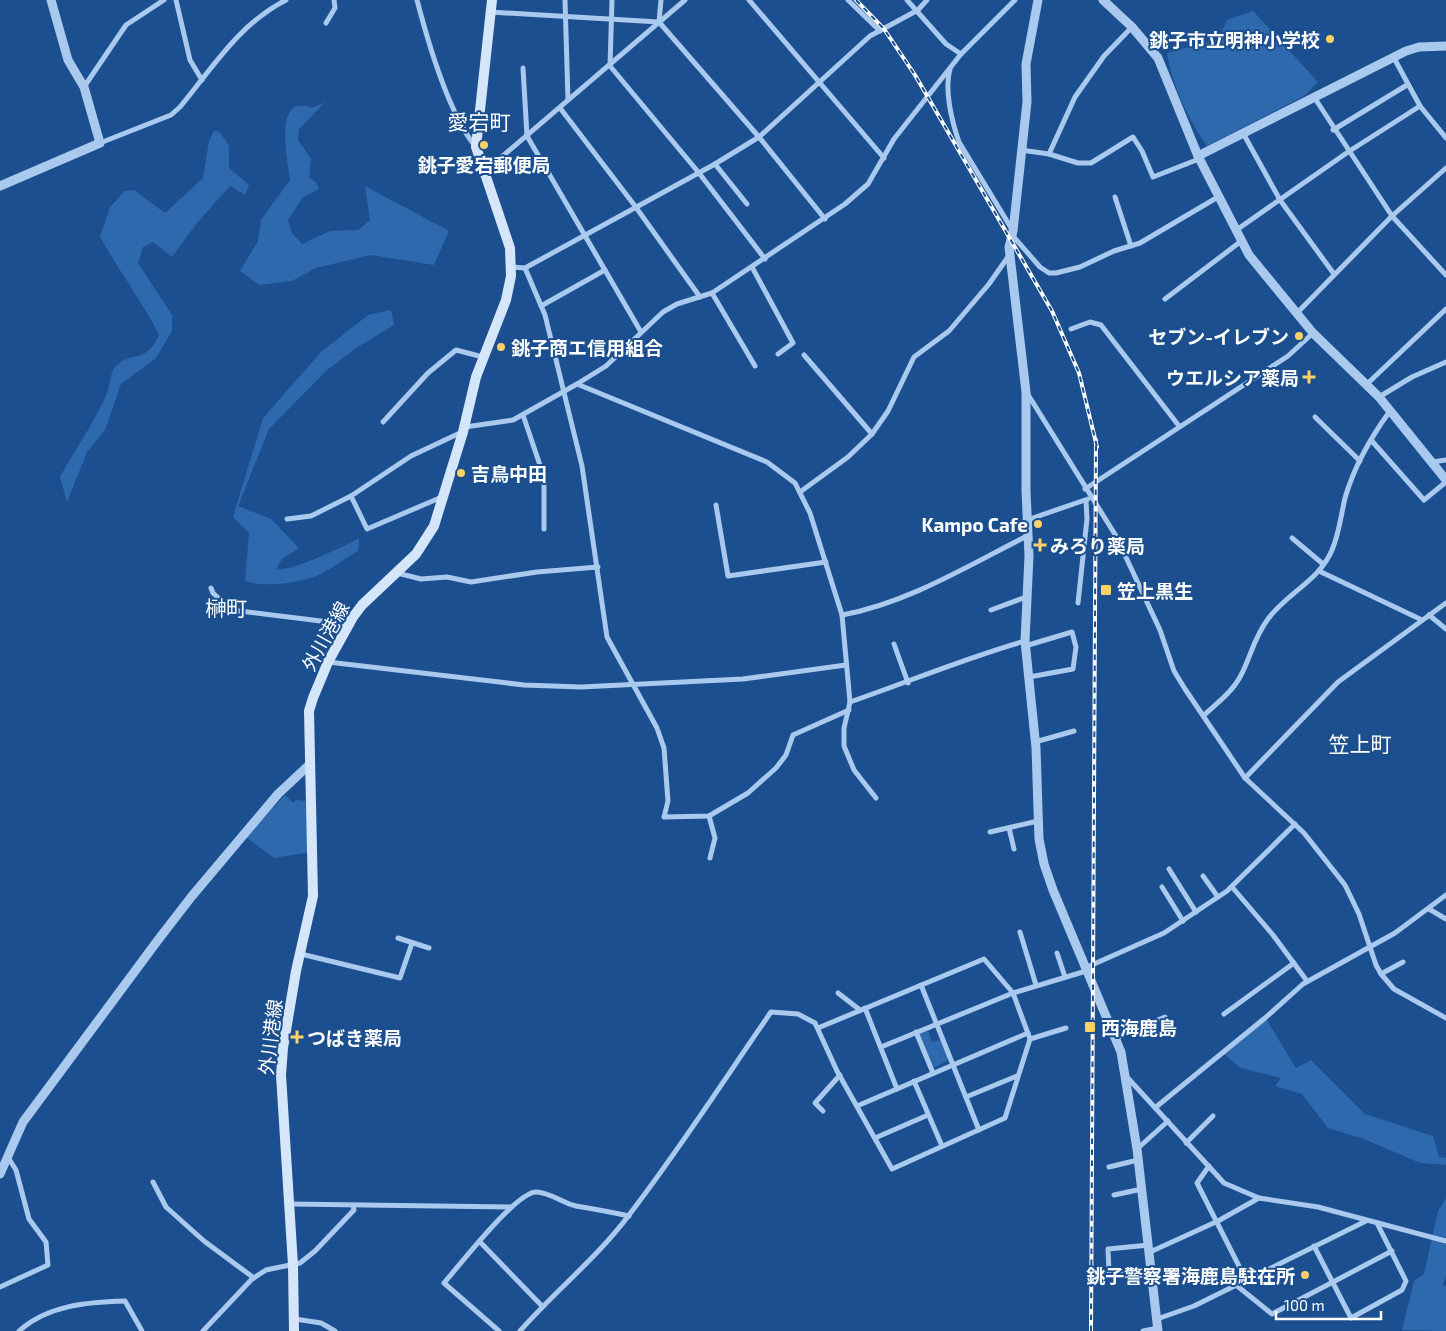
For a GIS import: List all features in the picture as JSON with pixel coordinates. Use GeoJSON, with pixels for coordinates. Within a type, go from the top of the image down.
{"type":"FeatureCollection","features":[{"type":"Feature","properties":{"kind":"main road","name":"外川港線"},"geometry":{"type":"LineString","coordinates":[[294,1331],[293,1265],[281,1075],[283,1048],[312,896],[309,766],[310,711],[312,698],[328,662],[362,605],[397,573],[428,537],[444,496],[483,357],[506,300],[512,267],[508,238],[476,147],[492,0]]}},
{"type":"Feature","properties":{"kind":"street"},"geometry":{"type":"LineString","coordinates":[[51,0],[68,60],[84,87],[100,143]]}},
{"type":"Feature","properties":{"kind":"street"},"geometry":{"type":"LineString","coordinates":[[84,87],[126,25],[164,0]]}},
{"type":"Feature","properties":{"kind":"street"},"geometry":{"type":"LineString","coordinates":[[176,0],[190,60],[202,80]]}},
{"type":"Feature","properties":{"kind":"street"},"geometry":{"type":"LineString","coordinates":[[0,186],[171,115],[180,107],[245,27],[268,9],[286,0]]}},
{"type":"Feature","properties":{"kind":"street"},"geometry":{"type":"LineString","coordinates":[[326,24],[335,8],[334,0]]}},
{"type":"Feature","properties":{"kind":"street"},"geometry":{"type":"LineString","coordinates":[[417,0],[428,40],[457,116],[468,138],[476,147]]}},
{"type":"Feature","properties":{"kind":"street"},"geometry":{"type":"LineString","coordinates":[[565,0],[568,100]]}},
{"type":"Feature","properties":{"kind":"street"},"geometry":{"type":"LineString","coordinates":[[612,0],[610,66],[699,173],[765,259]]}},
{"type":"Feature","properties":{"kind":"street"},"geometry":{"type":"LineString","coordinates":[[661,0],[660,22],[759,137],[825,219]]}},
{"type":"Feature","properties":{"kind":"street"},"geometry":{"type":"LineString","coordinates":[[484,172],[685,0]]}},
{"type":"Feature","properties":{"kind":"street"},"geometry":{"type":"LineString","coordinates":[[749,0],[884,158]]}},
{"type":"Feature","properties":{"kind":"street"},"geometry":{"type":"LineString","coordinates":[[848,0],[880,31]]}},
{"type":"Feature","properties":{"kind":"street"},"geometry":{"type":"LineString","coordinates":[[907,0],[918,10],[946,44],[960,54]]}},
{"type":"Feature","properties":{"kind":"street"},"geometry":{"type":"LineString","coordinates":[[512,267],[525,268],[699,173],[759,137],[870,36],[918,10],[927,0]]}},
{"type":"Feature","properties":{"kind":"street"},"geometry":{"type":"LineString","coordinates":[[287,518],[311,516],[351,496],[411,456],[464,429],[497,423],[523,415],[606,366],[663,312],[677,304],[712,293],[825,219],[868,184],[894,138],[960,54],[1015,0]]}},
{"type":"Feature","properties":{"kind":"street"},"geometry":{"type":"LineString","coordinates":[[1038,0],[1026,64],[1027,102],[1010,253],[1026,392],[1027,520],[1029,535],[1025,644],[1035,742],[1039,839],[1044,864],[1085,968],[1116,1038],[1125,1076],[1137,1149],[1158,1326]]}},
{"type":"Feature","properties":{"kind":"street"},"geometry":{"type":"LineString","coordinates":[[1108,1],[1158,58],[1198,157],[1240,242],[1296,314],[1379,397],[1446,481],[1424,500],[1371,440]]}},
{"type":"Feature","properties":{"kind":"street"},"geometry":{"type":"LineString","coordinates":[[490,12],[660,22]]}},
{"type":"Feature","properties":{"kind":"street"},"geometry":{"type":"LineString","coordinates":[[1049,154],[1076,97],[1104,56],[1132,27]]}},
{"type":"Feature","properties":{"kind":"street"},"geometry":{"type":"LineString","coordinates":[[1021,150],[1049,154],[1078,163],[1091,163],[1133,137],[1153,177],[1198,157],[1314,97],[1418,47],[1446,46]]}},
{"type":"Feature","properties":{"kind":"street"},"geometry":{"type":"LineString","coordinates":[[1394,58],[1420,106],[1446,138]]}},
{"type":"Feature","properties":{"kind":"street"},"geometry":{"type":"LineString","coordinates":[[951,66],[948,75],[955,131],[959,142],[1012,233],[1033,261],[1045,271],[1053,274],[1080,267],[1131,246],[1166,229],[1218,197]]}},
{"type":"Feature","properties":{"kind":"street"},"geometry":{"type":"LineString","coordinates":[[523,68],[527,136],[641,332]]}},
{"type":"Feature","properties":{"kind":"street"},"geometry":{"type":"LineString","coordinates":[[1334,130],[1407,85]]}},
{"type":"Feature","properties":{"kind":"street"},"geometry":{"type":"LineString","coordinates":[[1314,97],[1348,152],[1392,216],[1446,275]]}},
{"type":"Feature","properties":{"kind":"street"},"geometry":{"type":"LineString","coordinates":[[1235,232],[1348,152],[1420,106]]}},
{"type":"Feature","properties":{"kind":"street"},"geometry":{"type":"LineString","coordinates":[[560,108],[636,206],[700,297]]}},
{"type":"Feature","properties":{"kind":"street"},"geometry":{"type":"LineString","coordinates":[[1243,133],[1280,200],[1334,274]]}},
{"type":"Feature","properties":{"kind":"street"},"geometry":{"type":"LineString","coordinates":[[715,164],[747,204]]}},
{"type":"Feature","properties":{"kind":"street"},"geometry":{"type":"LineString","coordinates":[[1296,314],[1392,216],[1446,168]]}},
{"type":"Feature","properties":{"kind":"street"},"geometry":{"type":"LineString","coordinates":[[1115,197],[1131,246]]}},
{"type":"Feature","properties":{"kind":"street"},"geometry":{"type":"LineString","coordinates":[[1166,299],[1240,242]]}},
{"type":"Feature","properties":{"kind":"street"},"geometry":{"type":"LineString","coordinates":[[800,492],[848,457],[872,434],[888,411],[914,357],[949,331],[988,284],[1010,253]]}},
{"type":"Feature","properties":{"kind":"street"},"geometry":{"type":"LineString","coordinates":[[525,268],[541,306],[582,466],[607,636],[657,728],[664,748],[668,801],[664,817],[708,816],[762,783],[786,755],[793,735],[849,710]]}},
{"type":"Feature","properties":{"kind":"street"},"geometry":{"type":"LineString","coordinates":[[752,268],[793,343],[778,354]]}},
{"type":"Feature","properties":{"kind":"street"},"geometry":{"type":"LineString","coordinates":[[541,306],[605,270]]}},
{"type":"Feature","properties":{"kind":"street"},"geometry":{"type":"LineString","coordinates":[[712,293],[755,366]]}},
{"type":"Feature","properties":{"kind":"street"},"geometry":{"type":"LineString","coordinates":[[1367,384],[1446,309]]}},
{"type":"Feature","properties":{"kind":"street"},"geometry":{"type":"LineString","coordinates":[[1071,330],[1090,322],[1101,325],[1179,426]]}},
{"type":"Feature","properties":{"kind":"street"},"geometry":{"type":"LineString","coordinates":[[1085,489],[1288,356],[1313,333]]}},
{"type":"Feature","properties":{"kind":"street"},"geometry":{"type":"LineString","coordinates":[[383,422],[428,373],[456,350],[483,357]]}},
{"type":"Feature","properties":{"kind":"street"},"geometry":{"type":"LineString","coordinates":[[804,355],[872,434]]}},
{"type":"Feature","properties":{"kind":"street"},"geometry":{"type":"LineString","coordinates":[[1379,397],[1412,377],[1446,362]]}},
{"type":"Feature","properties":{"kind":"street"},"geometry":{"type":"LineString","coordinates":[[577,384],[767,462],[787,475],[800,492],[810,513],[842,615],[850,702],[844,728],[846,752],[854,770],[876,798]]}},
{"type":"Feature","properties":{"kind":"street"},"geometry":{"type":"LineString","coordinates":[[1026,392],[1085,489],[1088,499],[1078,603]]}},
{"type":"Feature","properties":{"kind":"street"},"geometry":{"type":"LineString","coordinates":[[1204,715],[1225,696],[1240,677],[1249,651],[1269,618],[1319,571],[1333,549],[1346,496],[1360,461],[1390,411]]}},
{"type":"Feature","properties":{"kind":"street"},"geometry":{"type":"LineString","coordinates":[[523,415],[544,477],[544,529]]}},
{"type":"Feature","properties":{"kind":"street"},"geometry":{"type":"LineString","coordinates":[[1315,417],[1360,461]]}},
{"type":"Feature","properties":{"kind":"street"},"geometry":{"type":"LineString","coordinates":[[1431,462],[1446,460]]}},
{"type":"Feature","properties":{"kind":"street"},"geometry":{"type":"LineString","coordinates":[[351,496],[367,529],[444,496]]}},
{"type":"Feature","properties":{"kind":"street"},"geometry":{"type":"LineString","coordinates":[[1027,520],[1088,499]]}},
{"type":"Feature","properties":{"kind":"street"},"geometry":{"type":"LineString","coordinates":[[1088,499],[1107,520],[1141,587],[1160,630],[1174,671],[1245,778],[1296,824],[1330,864],[1345,886],[1381,974],[1394,988],[1446,1018]]}},
{"type":"Feature","properties":{"kind":"street"},"geometry":{"type":"LineString","coordinates":[[716,505],[728,576],[826,562]]}},
{"type":"Feature","properties":{"kind":"street"},"geometry":{"type":"LineString","coordinates":[[842,615],[866,610],[917,590],[1029,535]]}},
{"type":"Feature","properties":{"kind":"street"},"geometry":{"type":"LineString","coordinates":[[1292,538],[1323,564]]}},
{"type":"Feature","properties":{"kind":"street"},"geometry":{"type":"LineString","coordinates":[[397,573],[421,579],[447,577],[472,582],[537,572],[598,567]]}},
{"type":"Feature","properties":{"kind":"street"},"geometry":{"type":"LineString","coordinates":[[1319,571],[1422,620]]}},
{"type":"Feature","properties":{"kind":"street"},"geometry":{"type":"LineString","coordinates":[[211,588],[217,598],[231,610],[337,623],[346,629]]}},
{"type":"Feature","properties":{"kind":"street"},"geometry":{"type":"LineString","coordinates":[[991,610],[1026,597]]}},
{"type":"Feature","properties":{"kind":"street"},"geometry":{"type":"LineString","coordinates":[[1245,778],[1338,682],[1446,603]]}},
{"type":"Feature","properties":{"kind":"street"},"geometry":{"type":"LineString","coordinates":[[1429,615],[1446,629]]}},
{"type":"Feature","properties":{"kind":"street"},"geometry":{"type":"LineString","coordinates":[[850,702],[980,654],[1072,632],[1076,647],[1073,669],[1029,677]]}},
{"type":"Feature","properties":{"kind":"street"},"geometry":{"type":"LineString","coordinates":[[894,644],[908,682]]}},
{"type":"Feature","properties":{"kind":"street"},"geometry":{"type":"LineString","coordinates":[[328,662],[524,685],[582,687],[632,683],[744,679],[846,665]]}},
{"type":"Feature","properties":{"kind":"street"},"geometry":{"type":"LineString","coordinates":[[1035,742],[1074,732]]}},
{"type":"Feature","properties":{"kind":"street"},"geometry":{"type":"LineString","coordinates":[[0,1174],[23,1122],[162,934],[278,794],[309,766]]}},
{"type":"Feature","properties":{"kind":"street"},"geometry":{"type":"LineString","coordinates":[[708,816],[715,838],[710,858]]}},
{"type":"Feature","properties":{"kind":"street"},"geometry":{"type":"LineString","coordinates":[[990,832],[1038,821]]}},
{"type":"Feature","properties":{"kind":"street"},"geometry":{"type":"LineString","coordinates":[[880,1047],[1013,993],[1083,972],[1085,968],[1164,933],[1232,887],[1296,824]]}},
{"type":"Feature","properties":{"kind":"street"},"geometry":{"type":"LineString","coordinates":[[1009,828],[1014,849]]}},
{"type":"Feature","properties":{"kind":"street"},"geometry":{"type":"LineString","coordinates":[[1169,869],[1196,912]]}},
{"type":"Feature","properties":{"kind":"street"},"geometry":{"type":"LineString","coordinates":[[1202,876],[1218,897]]}},
{"type":"Feature","properties":{"kind":"street"},"geometry":{"type":"LineString","coordinates":[[1162,887],[1183,921]]}},
{"type":"Feature","properties":{"kind":"street"},"geometry":{"type":"LineString","coordinates":[[1232,887],[1273,935],[1307,981]]}},
{"type":"Feature","properties":{"kind":"street"},"geometry":{"type":"LineString","coordinates":[[1156,1107],[1307,981],[1395,933],[1446,896]]}},
{"type":"Feature","properties":{"kind":"street"},"geometry":{"type":"LineString","coordinates":[[1429,909],[1446,919]]}},
{"type":"Feature","properties":{"kind":"street"},"geometry":{"type":"LineString","coordinates":[[1020,932],[1036,985]]}},
{"type":"Feature","properties":{"kind":"street"},"geometry":{"type":"LineString","coordinates":[[398,938],[429,948]]}},
{"type":"Feature","properties":{"kind":"street"},"geometry":{"type":"LineString","coordinates":[[300,954],[400,978],[412,943]]}},
{"type":"Feature","properties":{"kind":"street"},"geometry":{"type":"LineString","coordinates":[[1057,953],[1065,977]]}},
{"type":"Feature","properties":{"kind":"street"},"geometry":{"type":"LineString","coordinates":[[520,1331],[542,1306],[575,1276],[629,1216],[771,1012],[798,1014],[807,1018],[818,1028],[856,1106],[892,1169],[1005,1118],[1029,1036],[1013,993],[984,959],[818,1028]]}},
{"type":"Feature","properties":{"kind":"street"},"geometry":{"type":"LineString","coordinates":[[1381,974],[1403,962]]}},
{"type":"Feature","properties":{"kind":"street"},"geometry":{"type":"LineString","coordinates":[[1224,1014],[1294,963]]}},
{"type":"Feature","properties":{"kind":"street"},"geometry":{"type":"LineString","coordinates":[[921,985],[979,1130]]}},
{"type":"Feature","properties":{"kind":"street"},"geometry":{"type":"LineString","coordinates":[[838,993],[863,1009],[897,1088]]}},
{"type":"Feature","properties":{"kind":"street"},"geometry":{"type":"LineString","coordinates":[[1116,1038],[1165,1017]]}},
{"type":"Feature","properties":{"kind":"street"},"geometry":{"type":"LineString","coordinates":[[856,1106],[933,1073],[1029,1036],[1066,1028]]}},
{"type":"Feature","properties":{"kind":"street"},"geometry":{"type":"LineString","coordinates":[[916,1032],[933,1073]]}},
{"type":"Feature","properties":{"kind":"street"},"geometry":{"type":"LineString","coordinates":[[823,1111],[815,1103],[840,1075]]}},
{"type":"Feature","properties":{"kind":"street"},"geometry":{"type":"LineString","coordinates":[[966,1097],[1018,1076]]}},
{"type":"Feature","properties":{"kind":"street"},"geometry":{"type":"LineString","coordinates":[[1125,1076],[1156,1107],[1186,1143],[1224,1183],[1259,1198],[1318,1207],[1446,1241]]}},
{"type":"Feature","properties":{"kind":"street"},"geometry":{"type":"LineString","coordinates":[[914,1081],[942,1146]]}},
{"type":"Feature","properties":{"kind":"street"},"geometry":{"type":"LineString","coordinates":[[875,1138],[928,1115]]}},
{"type":"Feature","properties":{"kind":"street"},"geometry":{"type":"LineString","coordinates":[[1186,1143],[1213,1116]]}},
{"type":"Feature","properties":{"kind":"street"},"geometry":{"type":"LineString","coordinates":[[1137,1149],[1168,1121]]}},
{"type":"Feature","properties":{"kind":"street"},"geometry":{"type":"LineString","coordinates":[[0,1287],[48,1265],[46,1242],[29,1219],[16,1170],[8,1159]]}},
{"type":"Feature","properties":{"kind":"street"},"geometry":{"type":"LineString","coordinates":[[1109,1167],[1138,1160]]}},
{"type":"Feature","properties":{"kind":"street"},"geometry":{"type":"LineString","coordinates":[[1209,1166],[1197,1183],[1218,1221],[1246,1280]]}},
{"type":"Feature","properties":{"kind":"street"},"geometry":{"type":"LineString","coordinates":[[153,1182],[166,1207],[204,1241],[254,1278]]}},
{"type":"Feature","properties":{"kind":"street"},"geometry":{"type":"LineString","coordinates":[[1114,1195],[1142,1189]]}},
{"type":"Feature","properties":{"kind":"street"},"geometry":{"type":"LineString","coordinates":[[499,1331],[444,1283],[511,1207],[526,1194],[537,1192],[575,1206],[594,1207],[629,1216]]}},
{"type":"Feature","properties":{"kind":"street"},"geometry":{"type":"LineString","coordinates":[[1152,1271],[1109,1272],[1108,1249],[1149,1249],[1218,1221],[1259,1198]]}},
{"type":"Feature","properties":{"kind":"street"},"geometry":{"type":"LineString","coordinates":[[289,1204],[511,1207]]}},
{"type":"Feature","properties":{"kind":"street"},"geometry":{"type":"LineString","coordinates":[[203,1331],[254,1278],[266,1270],[300,1264],[316,1251],[354,1210],[353,1206]]}},
{"type":"Feature","properties":{"kind":"street"},"geometry":{"type":"LineString","coordinates":[[1143,1331],[1158,1326],[1194,1306],[1367,1220]]}},
{"type":"Feature","properties":{"kind":"street"},"geometry":{"type":"LineString","coordinates":[[1314,1246],[1351,1318],[1402,1290],[1406,1281],[1377,1223]]}},
{"type":"Feature","properties":{"kind":"street"},"geometry":{"type":"LineString","coordinates":[[480,1242],[542,1306]]}},
{"type":"Feature","properties":{"kind":"street"},"geometry":{"type":"LineString","coordinates":[[1236,1285],[1272,1314],[1392,1251]]}},
{"type":"Feature","properties":{"kind":"street"},"geometry":{"type":"LineString","coordinates":[[19,1331],[31,1321],[70,1306],[93,1302],[125,1301],[142,1331]]}},
{"type":"Feature","properties":{"kind":"street"},"geometry":{"type":"LineString","coordinates":[[295,1319],[321,1322],[335,1331]]}},
{"type":"Feature","properties":{"kind":"shaded area"},"geometry":{"type":"Polygon","coordinates":[[[1253,11],[1318,82],[1304,96],[1207,146],[1193,125],[1182,101],[1169,65],[1167,53],[1219,39],[1227,20],[1253,11]]]}},
{"type":"Feature","properties":{"kind":"shaded area"},"geometry":{"type":"Polygon","coordinates":[[[325,102],[299,129],[298,140],[311,159],[309,178],[316,182],[319,189],[303,197],[288,220],[292,233],[302,244],[330,231],[358,230],[370,220],[365,186],[449,231],[434,265],[371,255],[316,268],[292,281],[259,285],[240,271],[258,241],[261,220],[290,180],[285,131],[291,110],[299,106],[312,108],[325,102]]]}},
{"type":"Feature","properties":{"kind":"shaded area"},"geometry":{"type":"Polygon","coordinates":[[[214,131],[220,132],[229,146],[229,168],[249,185],[245,195],[230,186],[197,223],[172,257],[153,242],[143,247],[138,263],[172,315],[172,331],[155,359],[121,384],[105,430],[87,452],[67,502],[60,477],[102,404],[113,370],[121,362],[149,351],[159,335],[100,237],[110,207],[125,191],[134,190],[165,213],[203,178],[209,141],[214,131]]]}},
{"type":"Feature","properties":{"kind":"shaded area"},"geometry":{"type":"Polygon","coordinates":[[[391,310],[394,325],[356,348],[327,370],[269,429],[238,506],[271,519],[299,548],[283,558],[276,569],[304,563],[359,538],[358,551],[321,574],[304,580],[283,584],[262,584],[245,581],[249,533],[233,517],[263,418],[321,352],[368,315],[391,310]]]}},
{"type":"Feature","properties":{"kind":"shaded area"},"geometry":{"type":"Polygon","coordinates":[[[285,795],[293,803],[296,800],[307,801],[310,852],[274,858],[246,837],[285,795]]]}},
{"type":"Feature","properties":{"kind":"shaded area"},"geometry":{"type":"Polygon","coordinates":[[[1266,1019],[1296,1068],[1311,1060],[1365,1114],[1433,1136],[1439,1157],[1446,1158],[1446,1165],[1420,1163],[1364,1139],[1328,1128],[1302,1094],[1275,1086],[1281,1078],[1240,1068],[1224,1054],[1266,1019]]]}},
{"type":"Feature","properties":{"kind":"shaded area"},"geometry":{"type":"Polygon","coordinates":[[[928,1031],[932,1042],[940,1040],[949,1060],[935,1067],[932,1066],[919,1034],[928,1031]]]}},
{"type":"Feature","properties":{"kind":"shaded area"},"geometry":{"type":"Polygon","coordinates":[[[1446,1198],[1446,1275],[1443,1285],[1446,1286],[1446,1331],[1402,1330],[1414,1281],[1424,1274],[1438,1211],[1446,1198]]]}},
{"type":"Feature","properties":{"kind":"railway"},"geometry":{"type":"LineString","coordinates":[[856,0],[884,29],[915,75],[1052,311],[1079,373],[1097,447]]}},
{"type":"Feature","properties":{"kind":"railway"},"geometry":{"type":"LineString","coordinates":[[1091,1331],[1096,440]]}},
{"type":"Feature","properties":{"kind":"place","name":"銚子市立明神小学校"},"geometry":{"type":"Point","coordinates":[1330,39]}},
{"type":"Feature","properties":{"kind":"place","name":"銚子愛宕郵便局"},"geometry":{"type":"Point","coordinates":[484,145]}},
{"type":"Feature","properties":{"kind":"place","name":"セブン-イレブン"},"geometry":{"type":"Point","coordinates":[1299,336]}},
{"type":"Feature","properties":{"kind":"place","name":"銚子商エ信用組合"},"geometry":{"type":"Point","coordinates":[501,347]}},
{"type":"Feature","properties":{"kind":"place","name":"ウエルシア薬局"},"geometry":{"type":"Point","coordinates":[1309,377]}},
{"type":"Feature","properties":{"kind":"place","name":"吉鳥中田"},"geometry":{"type":"Point","coordinates":[461,473]}},
{"type":"Feature","properties":{"kind":"place","name":"Kampo Cafe"},"geometry":{"type":"Point","coordinates":[1038,524]}},
{"type":"Feature","properties":{"kind":"place","name":"みろり薬局"},"geometry":{"type":"Point","coordinates":[1040,545]}},
{"type":"Feature","properties":{"kind":"place","name":"笠上黒生"},"geometry":{"type":"Point","coordinates":[1106,590]}},
{"type":"Feature","properties":{"kind":"place","name":"西海鹿島"},"geometry":{"type":"Point","coordinates":[1090,1027]}},
{"type":"Feature","properties":{"kind":"place","name":"つばき薬局"},"geometry":{"type":"Point","coordinates":[297,1037]}},
{"type":"Feature","properties":{"kind":"place","name":"銚子警察署海鹿島駐在所"},"geometry":{"type":"Point","coordinates":[1305,1275]}},
{"type":"Feature","properties":{"kind":"district","name":"愛宕町"},"geometry":{"type":"Point","coordinates":[479,121]}},
{"type":"Feature","properties":{"kind":"district","name":"榊町"},"geometry":{"type":"Point","coordinates":[226,607]}},
{"type":"Feature","properties":{"kind":"district","name":"笠上町"},"geometry":{"type":"Point","coordinates":[1360,743]}}]}
